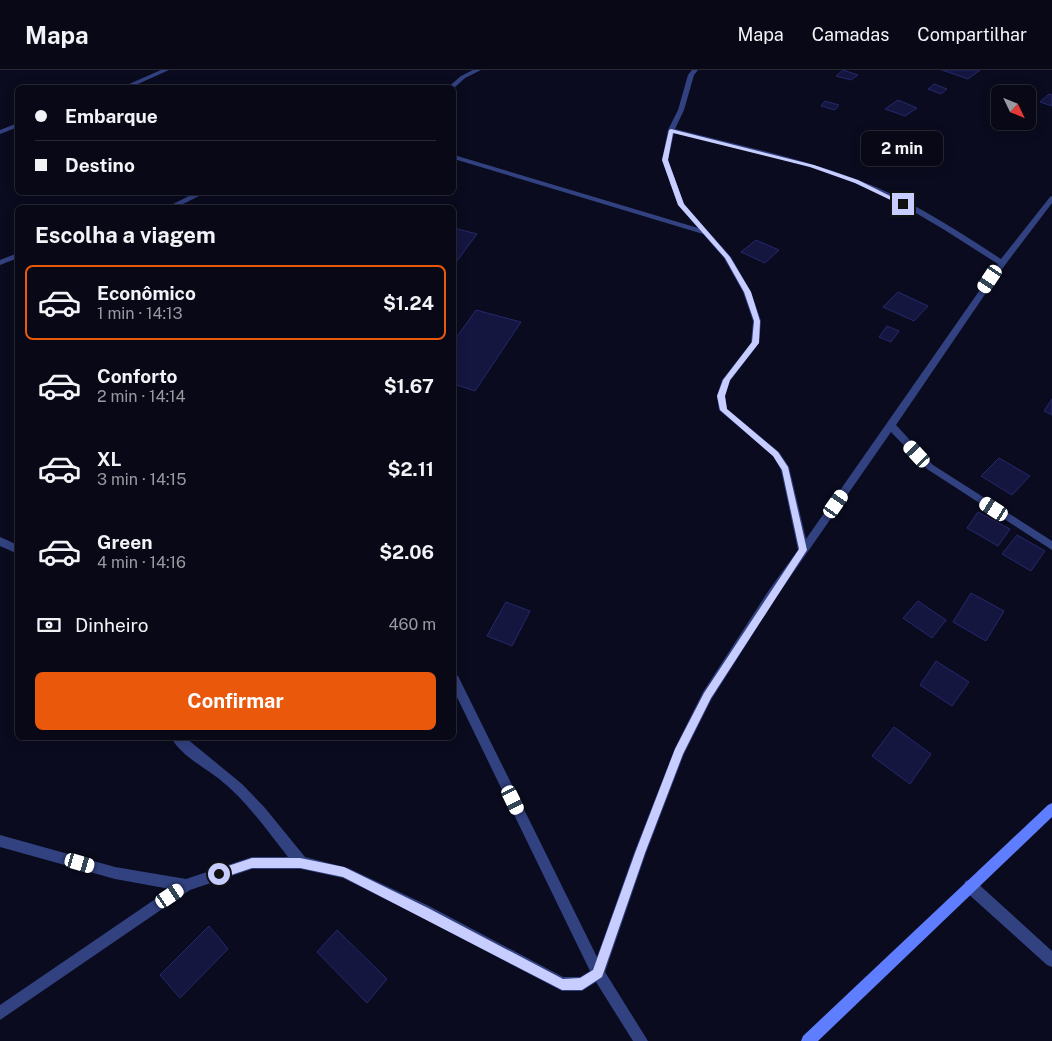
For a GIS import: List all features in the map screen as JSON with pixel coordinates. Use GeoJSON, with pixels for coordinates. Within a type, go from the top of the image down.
{"type":"FeatureCollection","features":[{"type":"Feature","properties":{"kind":"main road"},"geometry":{"type":"LineString","coordinates":[[808,1041],[1052,809]]}},
{"type":"Feature","properties":{"kind":"street"},"geometry":{"type":"LineString","coordinates":[[130,85],[166,70]]}},
{"type":"Feature","properties":{"kind":"street"},"geometry":{"type":"LineString","coordinates":[[454,85],[478,70]]}},
{"type":"Feature","properties":{"kind":"street"},"geometry":{"type":"LineString","coordinates":[[695,70],[691,75],[681,110],[671,130],[665,160],[681,205],[727,257],[747,292],[757,321],[755,343],[726,380],[721,396],[724,410],[776,454],[786,469],[803,550]]}},
{"type":"Feature","properties":{"kind":"street"},"geometry":{"type":"LineString","coordinates":[[0,132],[15,126]]}},
{"type":"Feature","properties":{"kind":"street"},"geometry":{"type":"LineString","coordinates":[[671,130],[812,166],[856,182],[933,219],[1002,263]]}},
{"type":"Feature","properties":{"kind":"street"},"geometry":{"type":"LineString","coordinates":[[456,157],[703,232]]}},
{"type":"Feature","properties":{"kind":"street"},"geometry":{"type":"LineString","coordinates":[[175,205],[197,195]]}},
{"type":"Feature","properties":{"kind":"street"},"geometry":{"type":"LineString","coordinates":[[0,1013],[186,885],[252,863],[300,863],[344,872],[562,984],[582,984],[598,973],[640,853],[679,752],[707,696],[803,550],[891,426],[1002,263],[1052,198]]}},
{"type":"Feature","properties":{"kind":"street"},"geometry":{"type":"LineString","coordinates":[[0,263],[15,256]]}},
{"type":"Feature","properties":{"kind":"street"},"geometry":{"type":"LineString","coordinates":[[891,426],[930,467],[1052,546]]}},
{"type":"Feature","properties":{"kind":"street"},"geometry":{"type":"LineString","coordinates":[[0,541],[15,548]]}},
{"type":"Feature","properties":{"kind":"street"},"geometry":{"type":"LineString","coordinates":[[456,684],[598,973],[641,1041]]}},
{"type":"Feature","properties":{"kind":"street"},"geometry":{"type":"LineString","coordinates":[[180,740],[193,753],[226,777],[246,796],[300,863]]}},
{"type":"Feature","properties":{"kind":"street"},"geometry":{"type":"LineString","coordinates":[[0,841],[115,873],[186,885]]}},
{"type":"Feature","properties":{"kind":"street"},"geometry":{"type":"LineString","coordinates":[[970,886],[1052,960]]}},
{"type":"Feature","properties":{"kind":"building"},"geometry":{"type":"Polygon","coordinates":[[[843,70],[858,75],[851,80],[836,76],[843,70]]]}},
{"type":"Feature","properties":{"kind":"building"},"geometry":{"type":"Polygon","coordinates":[[[942,70],[980,70],[968,79],[942,70]]]}},
{"type":"Feature","properties":{"kind":"building"},"geometry":{"type":"Polygon","coordinates":[[[934,84],[947,89],[941,94],[928,89],[934,84]]]}},
{"type":"Feature","properties":{"kind":"building"},"geometry":{"type":"Polygon","coordinates":[[[1049,94],[1052,95],[1052,106],[1040,102],[1049,94]]]}},
{"type":"Feature","properties":{"kind":"building"},"geometry":{"type":"Polygon","coordinates":[[[898,100],[917,108],[905,116],[885,109],[898,100]]]}},
{"type":"Feature","properties":{"kind":"building"},"geometry":{"type":"Polygon","coordinates":[[[825,101],[839,105],[835,110],[821,106],[825,101]]]}},
{"type":"Feature","properties":{"kind":"building"},"geometry":{"type":"Polygon","coordinates":[[[456,229],[477,234],[456,262],[456,229]]]}},
{"type":"Feature","properties":{"kind":"building"},"geometry":{"type":"Polygon","coordinates":[[[756,240],[779,250],[765,263],[741,252],[756,240]]]}},
{"type":"Feature","properties":{"kind":"building"},"geometry":{"type":"Polygon","coordinates":[[[898,292],[928,306],[914,321],[883,307],[898,292]]]}},
{"type":"Feature","properties":{"kind":"building"},"geometry":{"type":"Polygon","coordinates":[[[476,310],[521,322],[475,391],[456,385],[456,338],[476,310]]]}},
{"type":"Feature","properties":{"kind":"building"},"geometry":{"type":"Polygon","coordinates":[[[887,326],[899,331],[891,342],[879,337],[887,326]]]}},
{"type":"Feature","properties":{"kind":"building"},"geometry":{"type":"Polygon","coordinates":[[[1052,399],[1052,415],[1044,411],[1052,399]]]}},
{"type":"Feature","properties":{"kind":"building"},"geometry":{"type":"Polygon","coordinates":[[[999,458],[1030,476],[1012,495],[981,476],[999,458]]]}},
{"type":"Feature","properties":{"kind":"building"},"geometry":{"type":"Polygon","coordinates":[[[978,512],[1010,529],[998,546],[967,528],[978,512]]]}},
{"type":"Feature","properties":{"kind":"building"},"geometry":{"type":"Polygon","coordinates":[[[1017,535],[1045,551],[1031,571],[1002,554],[1017,535]]]}},
{"type":"Feature","properties":{"kind":"building"},"geometry":{"type":"Polygon","coordinates":[[[971,593],[1004,611],[986,641],[953,622],[971,593]]]}},
{"type":"Feature","properties":{"kind":"building"},"geometry":{"type":"Polygon","coordinates":[[[918,601],[946,620],[932,638],[903,618],[918,601]]]}},
{"type":"Feature","properties":{"kind":"building"},"geometry":{"type":"Polygon","coordinates":[[[506,602],[530,611],[512,646],[487,636],[506,602]]]}},
{"type":"Feature","properties":{"kind":"building"},"geometry":{"type":"Polygon","coordinates":[[[936,661],[969,682],[952,706],[920,685],[936,661]]]}},
{"type":"Feature","properties":{"kind":"building"},"geometry":{"type":"Polygon","coordinates":[[[894,727],[931,754],[910,784],[872,756],[894,727]]]}},
{"type":"Feature","properties":{"kind":"building"},"geometry":{"type":"Polygon","coordinates":[[[209,926],[228,949],[180,998],[160,975],[209,926]]]}},
{"type":"Feature","properties":{"kind":"building"},"geometry":{"type":"Polygon","coordinates":[[[337,930],[387,979],[367,1003],[317,952],[337,930]]]}},
{"type":"Feature","properties":{"kind":"route"},"geometry":{"type":"LineString","coordinates":[[219,874],[252,863],[300,863],[344,872],[562,984],[582,984],[598,973],[640,853],[679,752],[707,696],[803,550],[786,469],[776,454],[724,410],[721,396],[726,380],[755,343],[757,321],[747,292],[727,257],[681,205],[665,160],[671,130],[812,166],[856,182],[903,204]]}}]}
